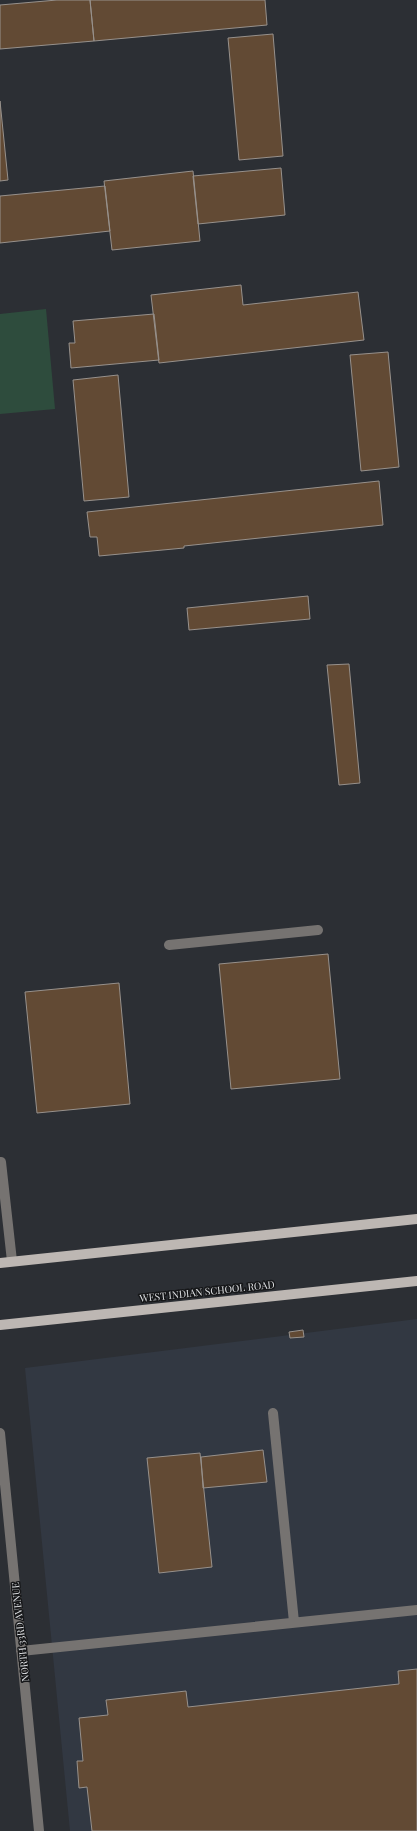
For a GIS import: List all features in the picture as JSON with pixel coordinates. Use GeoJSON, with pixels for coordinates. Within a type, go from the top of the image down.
{"type":"FeatureCollection","features":[{"type":"Feature","properties":{"kind":"main road"},"geometry":{"type":"LineString","coordinates":[[0,1263],[417,1219]]}},
{"type":"Feature","properties":{"kind":"main road","name":"WEST INDIAN SCHOOL ROAD"},"geometry":{"type":"LineString","coordinates":[[0,1325],[417,1281]]}},
{"type":"Feature","properties":{"kind":"street"},"geometry":{"type":"LineString","coordinates":[[169,944],[318,930]]}},
{"type":"Feature","properties":{"kind":"street"},"geometry":{"type":"LineString","coordinates":[[1,1162],[12,1262]]}},
{"type":"Feature","properties":{"kind":"street"},"geometry":{"type":"LineString","coordinates":[[273,1413],[294,1622]]}},
{"type":"Feature","properties":{"kind":"street","name":"NORTH 33RD AVENUE"},"geometry":{"type":"LineString","coordinates":[[0,1433],[39,1831]]}},
{"type":"Feature","properties":{"kind":"street"},"geometry":{"type":"LineString","coordinates":[[22,1651],[417,1610]]}},
{"type":"Feature","properties":{"kind":"shaded area"},"geometry":{"type":"Polygon","coordinates":[[[417,1319],[417,1831],[70,1831],[25,1368],[417,1319]]]}},
{"type":"Feature","properties":{"kind":"green space"},"geometry":{"type":"Polygon","coordinates":[[[46,309],[55,409],[0,414],[0,314],[46,309]]]}},
{"type":"Feature","properties":{"kind":"building"},"geometry":{"type":"Polygon","coordinates":[[[57,0],[90,0],[94,41],[0,49],[0,5],[57,0]]]}},
{"type":"Feature","properties":{"kind":"building"},"geometry":{"type":"Polygon","coordinates":[[[90,0],[265,0],[267,25],[94,41],[90,0]]]}},
{"type":"Feature","properties":{"kind":"building"},"geometry":{"type":"Polygon","coordinates":[[[273,34],[283,156],[239,160],[228,38],[273,34]]]}},
{"type":"Feature","properties":{"kind":"building"},"geometry":{"type":"Polygon","coordinates":[[[0,101],[8,180],[0,181],[0,101]]]}},
{"type":"Feature","properties":{"kind":"building"},"geometry":{"type":"Polygon","coordinates":[[[281,168],[285,215],[198,224],[193,176],[281,168]]]}},
{"type":"Feature","properties":{"kind":"building"},"geometry":{"type":"Polygon","coordinates":[[[193,171],[200,241],[112,250],[104,181],[193,171]]]}},
{"type":"Feature","properties":{"kind":"building"},"geometry":{"type":"Polygon","coordinates":[[[105,186],[110,231],[0,243],[0,196],[105,186]]]}},
{"type":"Feature","properties":{"kind":"building"},"geometry":{"type":"Polygon","coordinates":[[[241,285],[243,305],[358,292],[364,340],[159,363],[151,295],[241,285]]]}},
{"type":"Feature","properties":{"kind":"building"},"geometry":{"type":"Polygon","coordinates":[[[154,314],[159,360],[71,368],[69,343],[75,343],[73,321],[154,314]]]}},
{"type":"Feature","properties":{"kind":"building"},"geometry":{"type":"Polygon","coordinates":[[[388,352],[399,467],[361,471],[350,355],[388,352]]]}},
{"type":"Feature","properties":{"kind":"building"},"geometry":{"type":"Polygon","coordinates":[[[118,375],[129,497],[84,501],[73,380],[118,375]]]}},
{"type":"Feature","properties":{"kind":"building"},"geometry":{"type":"Polygon","coordinates":[[[379,481],[383,525],[184,546],[184,548],[99,556],[97,537],[90,537],[87,512],[379,481]]]}},
{"type":"Feature","properties":{"kind":"building"},"geometry":{"type":"Polygon","coordinates":[[[308,596],[310,619],[189,630],[187,608],[308,596]]]}},
{"type":"Feature","properties":{"kind":"building"},"geometry":{"type":"Polygon","coordinates":[[[349,664],[360,783],[339,785],[327,665],[349,664]]]}},
{"type":"Feature","properties":{"kind":"building"},"geometry":{"type":"Polygon","coordinates":[[[328,954],[340,1079],[231,1089],[219,964],[328,954]]]}},
{"type":"Feature","properties":{"kind":"building"},"geometry":{"type":"Polygon","coordinates":[[[119,983],[130,1104],[37,1113],[25,992],[119,983]]]}},
{"type":"Feature","properties":{"kind":"building"},"geometry":{"type":"Polygon","coordinates":[[[303,1330],[304,1337],[290,1338],[289,1332],[303,1330]]]}},
{"type":"Feature","properties":{"kind":"building"},"geometry":{"type":"Polygon","coordinates":[[[263,1450],[267,1482],[203,1488],[201,1457],[263,1450]]]}},
{"type":"Feature","properties":{"kind":"building"},"geometry":{"type":"Polygon","coordinates":[[[200,1453],[212,1567],[159,1573],[147,1458],[200,1453]]]}},
{"type":"Feature","properties":{"kind":"building"},"geometry":{"type":"Polygon","coordinates":[[[417,1669],[417,1831],[92,1831],[87,1787],[79,1788],[77,1761],[83,1761],[79,1718],[108,1715],[106,1700],[186,1691],[188,1707],[399,1684],[398,1671],[417,1669]]]}}]}
